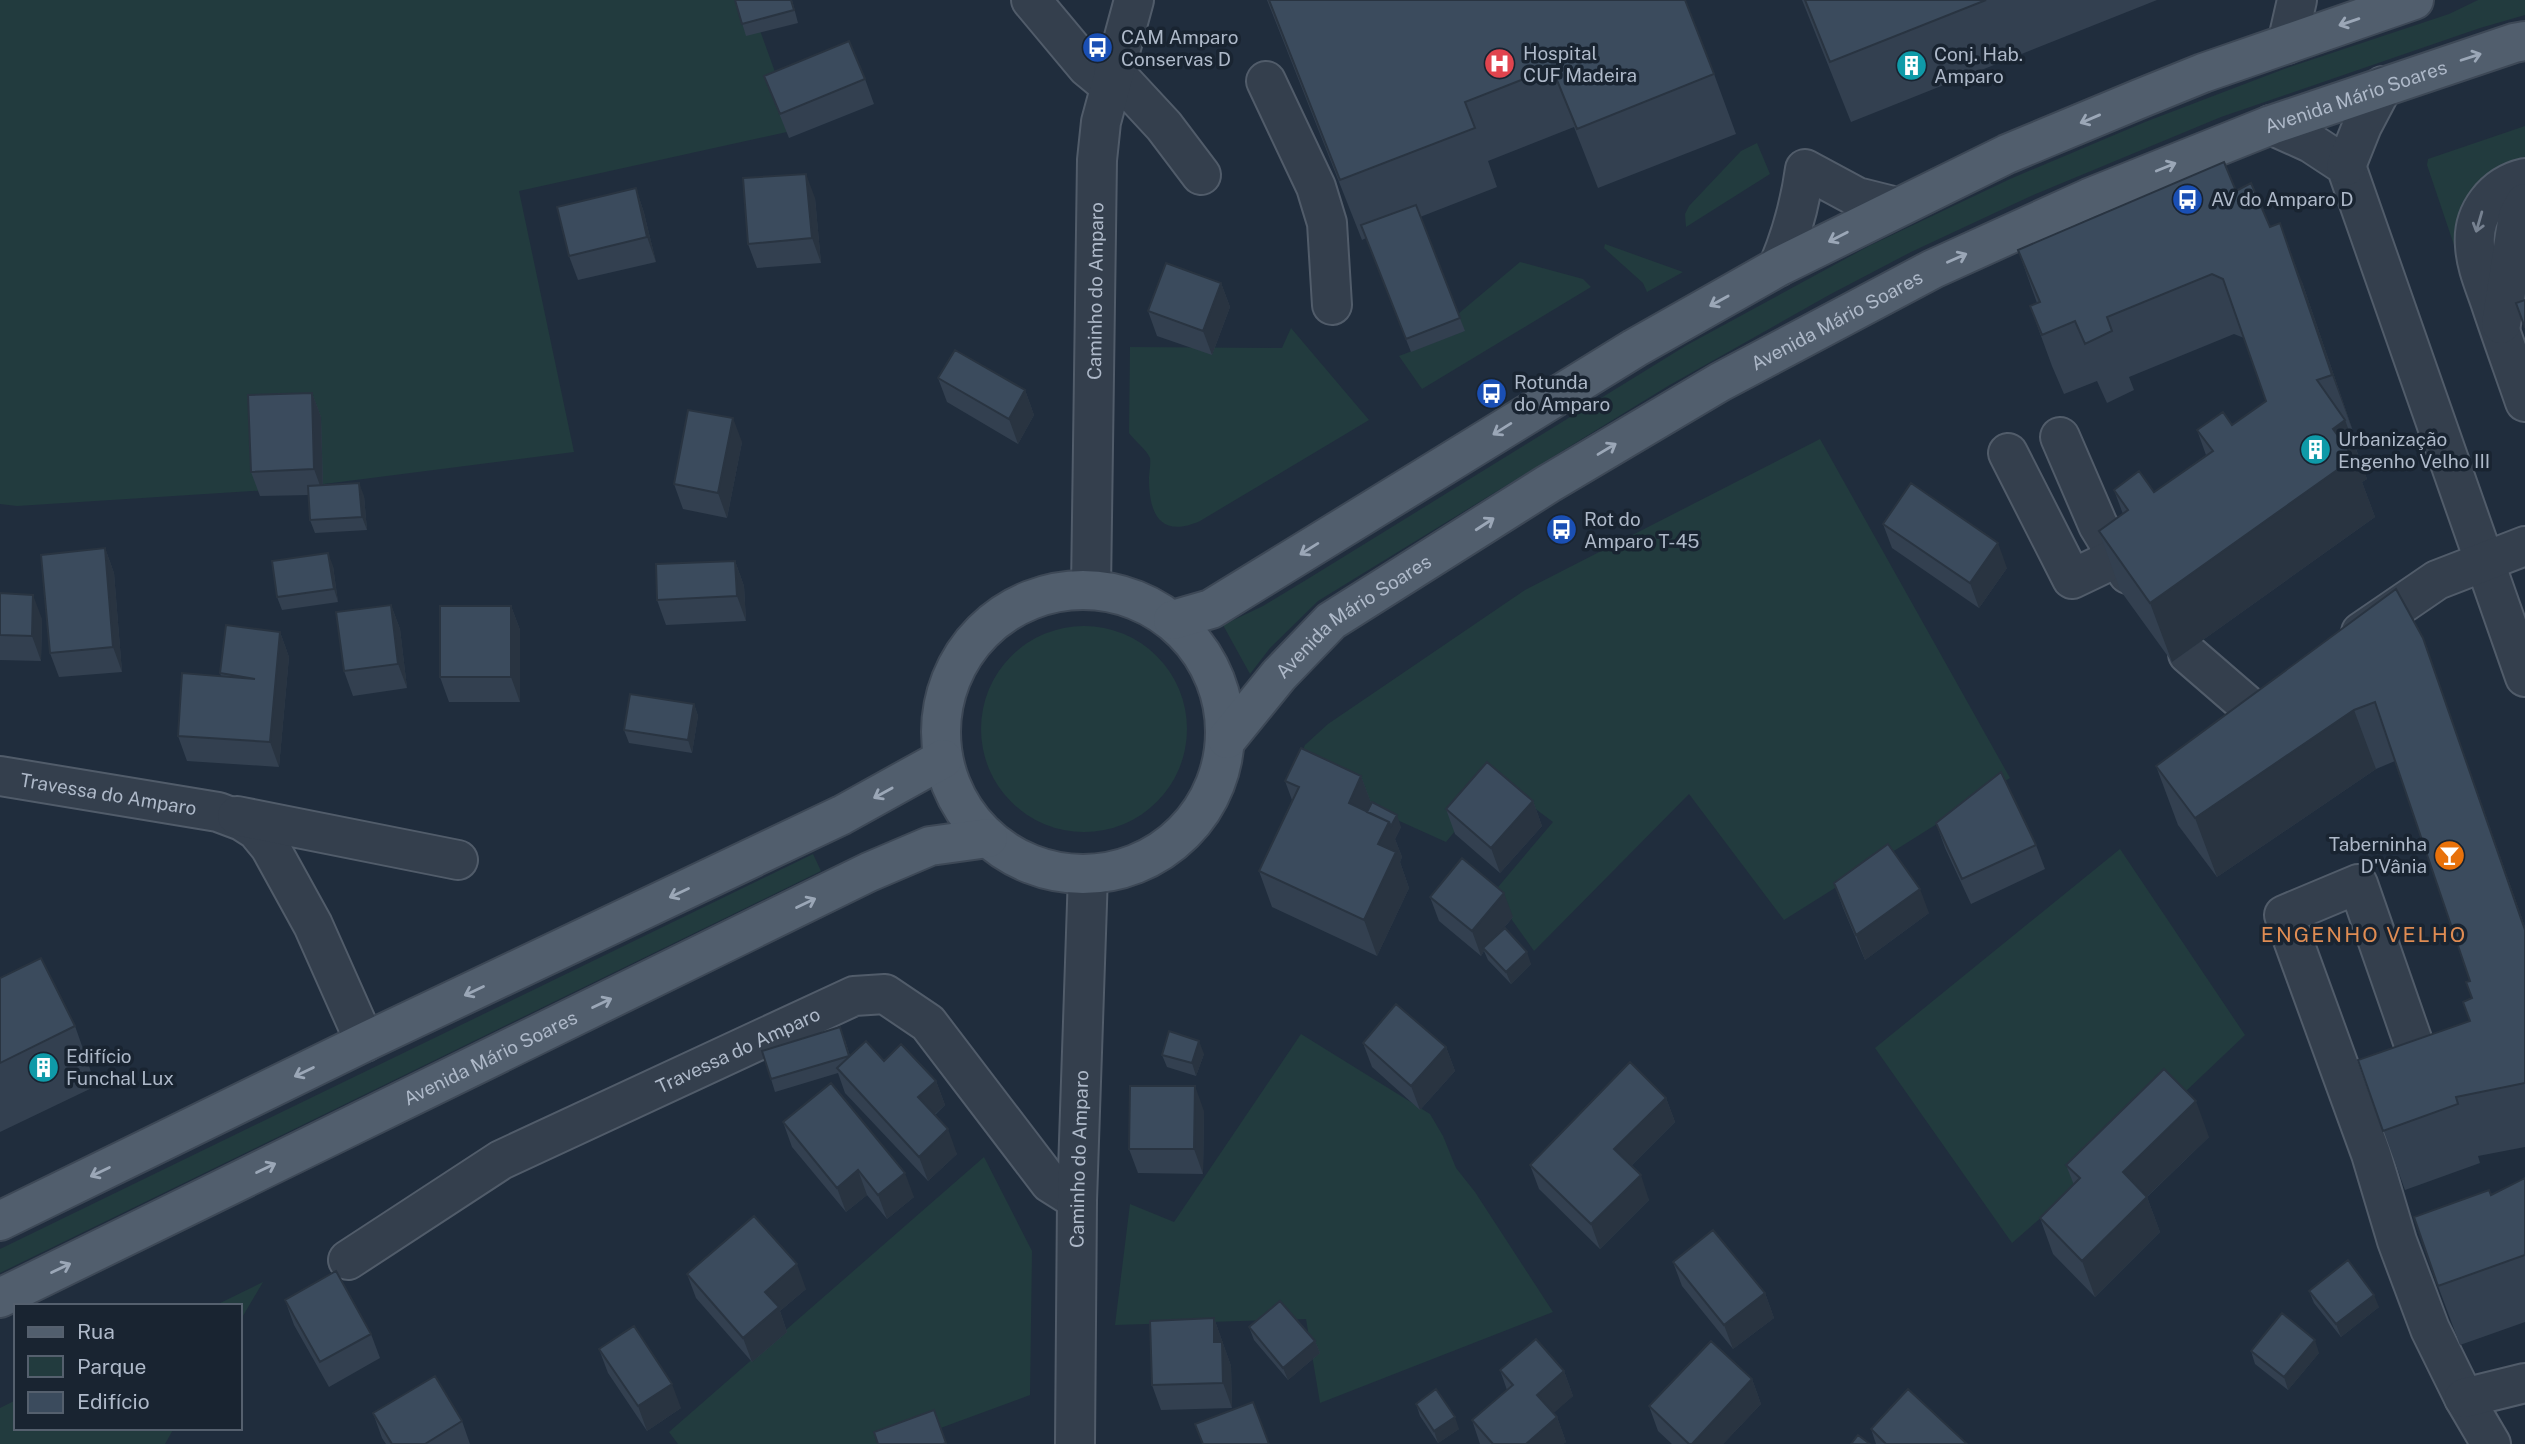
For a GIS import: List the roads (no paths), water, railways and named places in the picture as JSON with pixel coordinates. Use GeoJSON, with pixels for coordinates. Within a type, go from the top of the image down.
{"type":"FeatureCollection","features":[{"type":"Feature","properties":{"kind":"main road"},"geometry":{"type":"LineString","coordinates":[[1173,620],[1211,609],[1635,348],[1778,267],[1897,207],[2007,154],[2138,99],[2203,73],[2414,0]]}},
{"type":"Feature","properties":{"kind":"main road","name":"Avenida Mário Soares"},"geometry":{"type":"LineString","coordinates":[[1227,740],[1279,675],[1331,621],[1548,484],[1720,382],[1933,269],[2089,198],[2271,125],[2525,41]]}},
{"type":"Feature","properties":{"kind":"main road"},"geometry":{"type":"LineString","coordinates":[[1091,589],[1121,594],[1139,600],[1173,620],[1204,653],[1222,695],[1227,740],[1218,781],[1198,818],[1167,848],[1129,867],[1088,874],[1048,870],[1012,855],[989,838],[956,798],[943,760],[941,723],[947,686],[964,653],[989,625],[1019,604],[1055,592],[1091,589]]}},
{"type":"Feature","properties":{"kind":"main road"},"geometry":{"type":"LineString","coordinates":[[0,1221],[365,1042],[842,815],[943,760]]}},
{"type":"Feature","properties":{"kind":"main road","name":"Avenida Mário Soares"},"geometry":{"type":"LineString","coordinates":[[0,1298],[869,872],[930,846],[989,838]]}},
{"type":"Feature","properties":{"kind":"street"},"geometry":{"type":"LineString","coordinates":[[1031,0],[1087,67],[1112,79],[1164,126],[1201,175]]}},
{"type":"Feature","properties":{"kind":"street","name":"Caminho do Amparo"},"geometry":{"type":"LineString","coordinates":[[1091,589],[1097,160],[1101,122],[1135,0]]}},
{"type":"Feature","properties":{"kind":"street"},"geometry":{"type":"LineString","coordinates":[[2287,44],[2297,0]]}},
{"type":"Feature","properties":{"kind":"street"},"geometry":{"type":"LineString","coordinates":[[1266,81],[1316,187],[1324,211],[1332,305]]}},
{"type":"Feature","properties":{"kind":"street"},"geometry":{"type":"LineString","coordinates":[[2346,166],[2362,126],[2383,86]]}},
{"type":"Feature","properties":{"kind":"street"},"geometry":{"type":"LineString","coordinates":[[2271,125],[2311,143],[2346,166],[2525,677]]}},
{"type":"Feature","properties":{"kind":"street"},"geometry":{"type":"LineString","coordinates":[[1778,267],[1797,216],[1805,169],[1857,197],[1897,207]]}},
{"type":"Feature","properties":{"kind":"street"},"geometry":{"type":"LineString","coordinates":[[2525,178],[2503,185],[2486,204],[2479,220],[2474,244],[2479,269],[2525,402]]}},
{"type":"Feature","properties":{"kind":"street"},"geometry":{"type":"LineString","coordinates":[[2500,331],[2518,216],[2525,203]]}},
{"type":"Feature","properties":{"kind":"street"},"geometry":{"type":"LineString","coordinates":[[2008,453],[2072,579],[2125,568],[2098,525],[2060,437]]}},
{"type":"Feature","properties":{"kind":"street"},"geometry":{"type":"LineString","coordinates":[[2333,653],[2437,580],[2525,546]]}},
{"type":"Feature","properties":{"kind":"street"},"geometry":{"type":"LineString","coordinates":[[2188,654],[2266,703],[2221,736]]}},
{"type":"Feature","properties":{"kind":"street","name":"Travessa do Amparo"},"geometry":{"type":"LineString","coordinates":[[0,776],[218,812],[458,860]]}},
{"type":"Feature","properties":{"kind":"street","name":"Travessa do Amparo"},"geometry":{"type":"LineString","coordinates":[[218,812],[242,821],[256,830],[270,847],[313,925],[365,1042]]}},
{"type":"Feature","properties":{"kind":"street","name":"Caminho do Amparo"},"geometry":{"type":"LineString","coordinates":[[1075,1444],[1077,1200],[1088,874]]}},
{"type":"Feature","properties":{"kind":"street"},"geometry":{"type":"LineString","coordinates":[[2420,1062],[2358,884],[2284,915],[2371,1154],[2397,1241],[2430,1329],[2464,1398],[2491,1444]]}},
{"type":"Feature","properties":{"kind":"street","name":"Travessa do Amparo"},"geometry":{"type":"LineString","coordinates":[[348,1260],[502,1160],[854,996],[864,995],[885,994],[928,1023],[1050,1183],[1077,1200]]}},
{"type":"Feature","properties":{"kind":"street"},"geometry":{"type":"LineString","coordinates":[[2397,1241],[2435,1228]]}},
{"type":"Feature","properties":{"kind":"street"},"geometry":{"type":"LineString","coordinates":[[2464,1398],[2525,1383]]}},
{"type":"Feature","properties":{"kind":"place","name":"CAM Amparo Conservas D"},"geometry":{"type":"Point","coordinates":[1098,48]}},
{"type":"Feature","properties":{"kind":"place","name":"Hospital CUF Madeira"},"geometry":{"type":"Point","coordinates":[1500,64]}},
{"type":"Feature","properties":{"kind":"place","name":"Conj. Hab. Amparo"},"geometry":{"type":"Point","coordinates":[1911,65]}},
{"type":"Feature","properties":{"kind":"place","name":"AV do Amparo D"},"geometry":{"type":"Point","coordinates":[2188,199]}},
{"type":"Feature","properties":{"kind":"place","name":"Rotunda do Amparo"},"geometry":{"type":"Point","coordinates":[1491,393]}},
{"type":"Feature","properties":{"kind":"place","name":"Urbanização Engenho Velho III"},"geometry":{"type":"Point","coordinates":[2315,450]}},
{"type":"Feature","properties":{"kind":"place","name":"Rot do Amparo T-45"},"geometry":{"type":"Point","coordinates":[1561,530]}},
{"type":"Feature","properties":{"kind":"place","name":"Taberninha D'Vânia"},"geometry":{"type":"Point","coordinates":[2450,855]}},
{"type":"Feature","properties":{"kind":"place","name":"Edifício Funchal Lux"},"geometry":{"type":"Point","coordinates":[43,1067]}},
{"type":"Feature","properties":{"kind":"district","name":"ENGENHO VELHO"},"geometry":{"type":"Point","coordinates":[2364,934]}}]}
